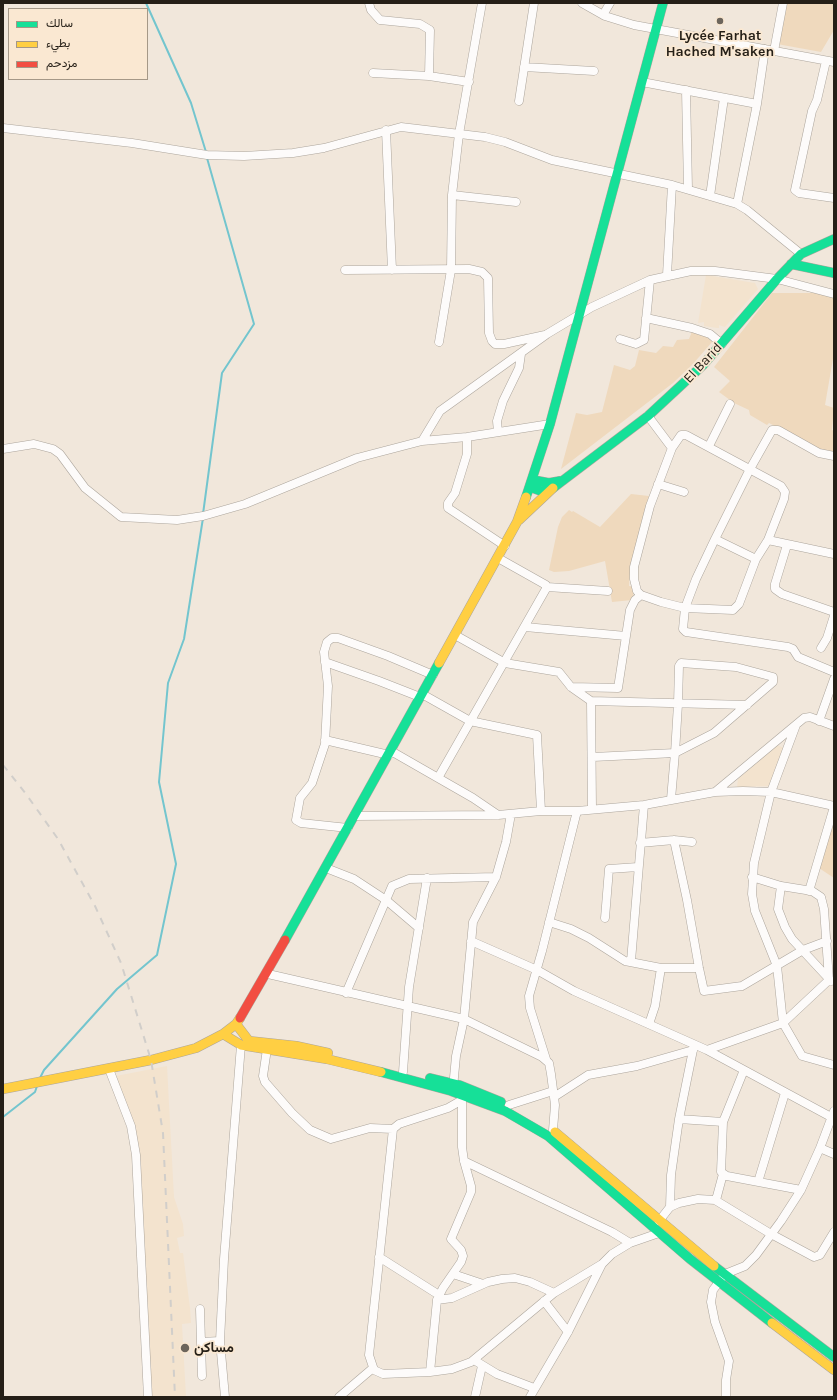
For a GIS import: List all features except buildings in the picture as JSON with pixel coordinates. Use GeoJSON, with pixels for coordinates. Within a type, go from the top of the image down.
{"type":"FeatureCollection","features":[{"type":"Feature","properties":{"kind":"street"},"geometry":{"type":"LineString","coordinates":[[369,3],[371,10],[380,20],[420,24],[428,28],[430,32],[429,76]]}},
{"type":"Feature","properties":{"kind":"street"},"geometry":{"type":"LineString","coordinates":[[439,342],[451,270],[452,195],[459,134],[482,3]]}},
{"type":"Feature","properties":{"kind":"street"},"geometry":{"type":"LineString","coordinates":[[519,101],[534,3]]}},
{"type":"Feature","properties":{"kind":"street"},"geometry":{"type":"LineString","coordinates":[[582,3],[603,15],[634,25],[830,62],[812,111],[795,190],[799,193],[834,198]]}},
{"type":"Feature","properties":{"kind":"street"},"geometry":{"type":"LineString","coordinates":[[603,15],[610,3]]}},
{"type":"Feature","properties":{"kind":"street"},"geometry":{"type":"LineString","coordinates":[[3,1089],[109,1069],[196,1048],[223,1034],[236,1024],[247,1010],[421,696],[456,636],[517,522],[532,484],[550,424],[663,3]]}},
{"type":"Feature","properties":{"kind":"street"},"geometry":{"type":"LineString","coordinates":[[737,204],[757,104],[783,3]]}},
{"type":"Feature","properties":{"kind":"street"},"geometry":{"type":"LineString","coordinates":[[524,67],[594,71]]}},
{"type":"Feature","properties":{"kind":"street"},"geometry":{"type":"LineString","coordinates":[[373,73],[429,76],[469,82]]}},
{"type":"Feature","properties":{"kind":"street"},"geometry":{"type":"LineString","coordinates":[[642,82],[757,104]]}},
{"type":"Feature","properties":{"kind":"street"},"geometry":{"type":"LineString","coordinates":[[686,90],[688,189]]}},
{"type":"Feature","properties":{"kind":"street"},"geometry":{"type":"LineString","coordinates":[[710,196],[724,98]]}},
{"type":"Feature","properties":{"kind":"street"},"geometry":{"type":"LineString","coordinates":[[3,128],[132,143],[206,155],[244,156],[293,154],[324,148],[401,127],[494,139],[552,160],[672,185],[737,204],[748,210],[801,254]]}},
{"type":"Feature","properties":{"kind":"street"},"geometry":{"type":"LineString","coordinates":[[386,130],[392,270]]}},
{"type":"Feature","properties":{"kind":"street"},"geometry":{"type":"LineString","coordinates":[[667,275],[672,185]]}},
{"type":"Feature","properties":{"kind":"street"},"geometry":{"type":"LineString","coordinates":[[452,195],[516,202]]}},
{"type":"Feature","properties":{"kind":"street","name":"El Barid"},"geometry":{"type":"LineString","coordinates":[[517,522],[553,488],[648,416],[686,382],[722,344],[777,279],[801,254],[834,239]]}},
{"type":"Feature","properties":{"kind":"street"},"geometry":{"type":"LineString","coordinates":[[791,264],[834,273]]}},
{"type":"Feature","properties":{"kind":"street"},"geometry":{"type":"LineString","coordinates":[[345,270],[478,271],[488,278],[489,333],[493,342],[504,344],[547,334]]}},
{"type":"Feature","properties":{"kind":"street"},"geometry":{"type":"LineString","coordinates":[[422,441],[440,411],[547,334],[579,315],[650,280],[667,275],[691,271],[715,271],[777,279],[834,294]]}},
{"type":"Feature","properties":{"kind":"street"},"geometry":{"type":"LineString","coordinates":[[620,339],[636,344],[643,342],[650,280]]}},
{"type":"Feature","properties":{"kind":"street"},"geometry":{"type":"LineString","coordinates":[[646,318],[692,328],[710,334],[722,344]]}},
{"type":"Feature","properties":{"kind":"street"},"geometry":{"type":"LineString","coordinates":[[498,432],[498,421],[503,401],[519,368],[521,354]]}},
{"type":"Feature","properties":{"kind":"street"},"geometry":{"type":"LineString","coordinates":[[709,446],[730,404]]}},
{"type":"Feature","properties":{"kind":"street"},"geometry":{"type":"LineString","coordinates":[[648,416],[672,448]]}},
{"type":"Feature","properties":{"kind":"street"},"geometry":{"type":"LineString","coordinates":[[3,449],[34,444],[53,449],[60,454],[85,488],[121,517],[177,520],[203,516],[245,504],[357,458],[422,441],[467,437],[550,424]]}},
{"type":"Feature","properties":{"kind":"street"},"geometry":{"type":"LineString","coordinates":[[834,456],[819,453],[774,429],[770,433],[750,469],[696,579],[685,608],[683,629],[686,632],[788,647],[793,649],[798,657],[834,672]]}},
{"type":"Feature","properties":{"kind":"street"},"geometry":{"type":"LineString","coordinates":[[683,434],[709,446],[781,486],[785,492],[784,499],[768,540],[756,559],[736,608],[723,611],[685,608],[641,595],[636,588],[634,567],[658,484],[672,448],[683,434]]}},
{"type":"Feature","properties":{"kind":"street"},"geometry":{"type":"LineString","coordinates":[[467,437],[467,454],[455,493],[448,503],[448,508],[505,546]]}},
{"type":"Feature","properties":{"kind":"street"},"geometry":{"type":"LineString","coordinates":[[532,484],[564,480]]}},
{"type":"Feature","properties":{"kind":"street"},"geometry":{"type":"LineString","coordinates":[[532,484],[542,490],[553,488]]}},
{"type":"Feature","properties":{"kind":"street"},"geometry":{"type":"LineString","coordinates":[[658,484],[684,492]]}},
{"type":"Feature","properties":{"kind":"street"},"geometry":{"type":"LineString","coordinates":[[715,539],[756,559]]}},
{"type":"Feature","properties":{"kind":"street"},"geometry":{"type":"LineString","coordinates":[[768,540],[834,554]]}},
{"type":"Feature","properties":{"kind":"street"},"geometry":{"type":"LineString","coordinates":[[787,545],[775,584],[775,589],[782,594],[834,612]]}},
{"type":"Feature","properties":{"kind":"street"},"geometry":{"type":"LineString","coordinates":[[498,558],[548,587],[608,591]]}},
{"type":"Feature","properties":{"kind":"street"},"geometry":{"type":"LineString","coordinates":[[438,778],[548,587]]}},
{"type":"Feature","properties":{"kind":"street"},"geometry":{"type":"LineString","coordinates":[[617,702],[631,607],[641,595]]}},
{"type":"Feature","properties":{"kind":"street"},"geometry":{"type":"LineString","coordinates":[[821,648],[827,638],[834,616]]}},
{"type":"Feature","properties":{"kind":"street"},"geometry":{"type":"LineString","coordinates":[[525,627],[626,636]]}},
{"type":"Feature","properties":{"kind":"street"},"geometry":{"type":"LineString","coordinates":[[456,636],[505,663],[559,672],[571,687],[591,701],[747,705]]}},
{"type":"Feature","properties":{"kind":"street"},"geometry":{"type":"LineString","coordinates":[[348,828],[301,823],[296,820],[300,798],[312,783],[325,740],[328,686],[324,652],[327,642],[334,638],[388,656],[433,675]]}},
{"type":"Feature","properties":{"kind":"street"},"geometry":{"type":"LineString","coordinates":[[325,662],[421,696],[470,721],[537,735],[540,811]]}},
{"type":"Feature","properties":{"kind":"street"},"geometry":{"type":"LineString","coordinates":[[593,757],[675,753],[714,733],[773,682],[773,677],[736,667],[685,662],[681,663],[679,666],[678,704],[675,753],[671,799]]}},
{"type":"Feature","properties":{"kind":"street"},"geometry":{"type":"LineString","coordinates":[[820,721],[834,680]]}},
{"type":"Feature","properties":{"kind":"street"},"geometry":{"type":"LineString","coordinates":[[571,687],[618,688]]}},
{"type":"Feature","properties":{"kind":"street"},"geometry":{"type":"LineString","coordinates":[[591,701],[593,757],[592,809]]}},
{"type":"Feature","properties":{"kind":"street"},"geometry":{"type":"LineString","coordinates":[[715,792],[806,718],[834,726]]}},
{"type":"Feature","properties":{"kind":"street"},"geometry":{"type":"LineString","coordinates":[[796,725],[771,792],[752,877],[752,894],[755,911],[777,966],[783,1023],[802,1056],[834,1065]]}},
{"type":"Feature","properties":{"kind":"street"},"geometry":{"type":"LineString","coordinates":[[325,740],[390,753],[473,798],[498,815]]}},
{"type":"Feature","properties":{"kind":"street"},"geometry":{"type":"LineString","coordinates":[[354,816],[498,815],[540,811],[577,811],[644,804],[715,792],[771,792],[834,807],[809,891]]}},
{"type":"Feature","properties":{"kind":"street"},"geometry":{"type":"LineString","coordinates":[[631,961],[644,804]]}},
{"type":"Feature","properties":{"kind":"street"},"geometry":{"type":"LineString","coordinates":[[553,1130],[554,1094],[550,1065],[546,1059],[529,1001],[530,991],[537,970],[577,811]]}},
{"type":"Feature","properties":{"kind":"street"},"geometry":{"type":"LineString","coordinates":[[453,1088],[456,1056],[464,1019],[471,941],[475,917],[496,877],[506,842],[511,814]]}},
{"type":"Feature","properties":{"kind":"street"},"geometry":{"type":"LineString","coordinates":[[640,843],[674,840],[692,842]]}},
{"type":"Feature","properties":{"kind":"street"},"geometry":{"type":"LineString","coordinates":[[674,840],[687,900],[698,968],[703,989],[708,992],[742,986],[802,950],[827,941]]}},
{"type":"Feature","properties":{"kind":"street"},"geometry":{"type":"LineString","coordinates":[[605,918],[609,869],[638,867]]}},
{"type":"Feature","properties":{"kind":"street"},"geometry":{"type":"LineString","coordinates":[[326,868],[354,879],[386,900],[419,928]]}},
{"type":"Feature","properties":{"kind":"street"},"geometry":{"type":"LineString","coordinates":[[346,993],[383,911],[389,890],[397,883],[409,879],[496,877]]}},
{"type":"Feature","properties":{"kind":"street"},"geometry":{"type":"LineString","coordinates":[[752,877],[781,886],[817,893],[823,900],[832,981]]}},
{"type":"Feature","properties":{"kind":"street"},"geometry":{"type":"LineString","coordinates":[[403,1072],[409,987],[427,878]]}},
{"type":"Feature","properties":{"kind":"street"},"geometry":{"type":"LineString","coordinates":[[781,886],[777,905],[779,916],[788,933],[832,981]]}},
{"type":"Feature","properties":{"kind":"street"},"geometry":{"type":"LineString","coordinates":[[549,922],[571,929],[589,938],[620,959],[661,968],[698,968]]}},
{"type":"Feature","properties":{"kind":"street"},"geometry":{"type":"LineString","coordinates":[[471,941],[537,970],[574,991],[649,1024],[693,1047],[707,1050],[785,1093],[832,1114],[820,1148],[801,1190],[771,1234],[746,1266],[725,1274],[713,1290],[711,1302],[715,1322],[729,1361],[726,1380],[726,1397]]}},
{"type":"Feature","properties":{"kind":"street"},"geometry":{"type":"LineString","coordinates":[[649,1024],[655,1006],[661,968]]}},
{"type":"Feature","properties":{"kind":"street"},"geometry":{"type":"LineString","coordinates":[[268,974],[464,1019],[546,1059]]}},
{"type":"Feature","properties":{"kind":"street"},"geometry":{"type":"LineString","coordinates":[[707,1050],[783,1023],[832,981]]}},
{"type":"Feature","properties":{"kind":"street"},"geometry":{"type":"LineString","coordinates":[[236,1024],[249,1041],[296,1046],[403,1072],[453,1088],[463,1094],[505,1111],[548,1136],[659,1233],[719,1282],[834,1370]]}},
{"type":"Feature","properties":{"kind":"street"},"geometry":{"type":"LineString","coordinates":[[223,1034],[242,1045],[348,1064],[453,1088]]}},
{"type":"Feature","properties":{"kind":"street"},"geometry":{"type":"LineString","coordinates":[[225,1397],[220,1341],[231,1155],[242,1045]]}},
{"type":"Feature","properties":{"kind":"street"},"geometry":{"type":"LineString","coordinates":[[509,1105],[554,1094],[588,1075],[637,1066],[693,1047]]}},
{"type":"Feature","properties":{"kind":"street"},"geometry":{"type":"LineString","coordinates":[[670,1207],[669,1189],[679,1119],[693,1047]]}},
{"type":"Feature","properties":{"kind":"street"},"geometry":{"type":"LineString","coordinates":[[267,1049],[264,1076],[265,1082],[292,1113],[310,1130],[331,1139],[370,1128],[393,1129],[399,1124],[444,1109],[463,1094]]}},
{"type":"Feature","properties":{"kind":"street"},"geometry":{"type":"LineString","coordinates":[[109,1069],[131,1126],[136,1155],[148,1397]]}},
{"type":"Feature","properties":{"kind":"street"},"geometry":{"type":"LineString","coordinates":[[716,1200],[723,1174],[720,1168],[723,1122],[744,1070]]}},
{"type":"Feature","properties":{"kind":"street"},"geometry":{"type":"LineString","coordinates":[[758,1182],[785,1093]]}},
{"type":"Feature","properties":{"kind":"street"},"geometry":{"type":"LineString","coordinates":[[463,1094],[509,1105],[553,1130],[659,1221],[834,1358]]}},
{"type":"Feature","properties":{"kind":"street"},"geometry":{"type":"LineString","coordinates":[[430,1372],[438,1298],[461,1262],[463,1254],[451,1239],[471,1192],[471,1186],[464,1161],[461,1131],[463,1094]]}},
{"type":"Feature","properties":{"kind":"street"},"geometry":{"type":"LineString","coordinates":[[679,1119],[723,1122]]}},
{"type":"Feature","properties":{"kind":"street"},"geometry":{"type":"LineString","coordinates":[[393,1129],[369,1356],[373,1368],[381,1374],[430,1372],[452,1369],[474,1360],[554,1293],[602,1264],[612,1254],[630,1242],[659,1233]]}},
{"type":"Feature","properties":{"kind":"street"},"geometry":{"type":"LineString","coordinates":[[820,1148],[834,1154]]}},
{"type":"Feature","properties":{"kind":"street"},"geometry":{"type":"LineString","coordinates":[[464,1161],[630,1242]]}},
{"type":"Feature","properties":{"kind":"street"},"geometry":{"type":"LineString","coordinates":[[723,1174],[801,1190]]}},
{"type":"Feature","properties":{"kind":"street"},"geometry":{"type":"LineString","coordinates":[[659,1221],[670,1207],[685,1201],[698,1199],[716,1200],[771,1234],[814,1257],[820,1255],[830,1246],[834,1232]]}},
{"type":"Feature","properties":{"kind":"street"},"geometry":{"type":"LineString","coordinates":[[379,1257],[438,1298],[452,1298],[483,1284],[502,1279],[515,1278],[530,1282],[554,1293]]}},
{"type":"Feature","properties":{"kind":"street"},"geometry":{"type":"LineString","coordinates":[[530,1397],[568,1332],[602,1264]]}},
{"type":"Feature","properties":{"kind":"street"},"geometry":{"type":"LineString","coordinates":[[453,1274],[483,1284]]}},
{"type":"Feature","properties":{"kind":"street"},"geometry":{"type":"LineString","coordinates":[[544,1301],[568,1332]]}},
{"type":"Feature","properties":{"kind":"street"},"geometry":{"type":"LineString","coordinates":[[200,1309],[202,1376]]}},
{"type":"Feature","properties":{"kind":"street"},"geometry":{"type":"LineString","coordinates":[[201,1342],[220,1341]]}},
{"type":"Feature","properties":{"kind":"street"},"geometry":{"type":"LineString","coordinates":[[474,1360],[497,1374],[534,1388]]}},
{"type":"Feature","properties":{"kind":"street"},"geometry":{"type":"LineString","coordinates":[[475,1397],[482,1366]]}},
{"type":"Feature","properties":{"kind":"street"},"geometry":{"type":"LineString","coordinates":[[339,1397],[373,1368]]}},
{"type":"Feature","properties":{"kind":"shaded area"},"geometry":{"type":"Polygon","coordinates":[[[784,3],[834,3],[834,30],[821,52],[777,44],[784,3]]]}},
{"type":"Feature","properties":{"kind":"shaded area"},"geometry":{"type":"Polygon","coordinates":[[[706,275],[755,283],[758,289],[725,327],[719,325],[719,328],[717,328],[704,326],[704,322],[698,323],[706,275]]]}},
{"type":"Feature","properties":{"kind":"shaded area"},"geometry":{"type":"Polygon","coordinates":[[[772,293],[820,293],[834,298],[834,353],[825,405],[834,408],[832,430],[834,431],[833,451],[816,450],[800,439],[769,423],[767,425],[750,415],[749,410],[734,403],[719,392],[730,381],[714,367],[772,293]]]}},
{"type":"Feature","properties":{"kind":"shaded area"},"geometry":{"type":"Polygon","coordinates":[[[693,329],[713,341],[692,365],[673,383],[561,469],[576,413],[587,415],[602,412],[614,365],[630,370],[635,366],[639,350],[656,353],[663,346],[673,347],[677,340],[689,339],[693,329]]]}},
{"type":"Feature","properties":{"kind":"shaded area"},"geometry":{"type":"Polygon","coordinates":[[[631,494],[649,496],[630,571],[629,586],[635,587],[632,600],[612,602],[605,561],[569,571],[554,572],[549,570],[558,527],[562,517],[569,510],[600,527],[631,494]]]}},
{"type":"Feature","properties":{"kind":"shaded area"},"geometry":{"type":"Polygon","coordinates":[[[777,745],[784,748],[770,786],[737,787],[738,779],[777,745]]]}},
{"type":"Feature","properties":{"kind":"shaded area"},"geometry":{"type":"Polygon","coordinates":[[[832,825],[834,825],[834,878],[819,868],[832,825]]]}},
{"type":"Feature","properties":{"kind":"shaded area"},"geometry":{"type":"Polygon","coordinates":[[[167,1066],[174,1197],[183,1224],[184,1236],[177,1238],[180,1253],[183,1253],[191,1323],[182,1324],[186,1397],[151,1397],[132,1124],[116,1076],[167,1066]]]}},
{"type":"Feature","properties":{"kind":"waterway"},"geometry":{"type":"LineString","coordinates":[[146,3],[191,103],[206,152]]}},
{"type":"Feature","properties":{"kind":"waterway"},"geometry":{"type":"LineString","coordinates":[[203,514],[222,373],[254,324],[207,158]]}},
{"type":"Feature","properties":{"kind":"waterway"},"geometry":{"type":"LineString","coordinates":[[40,1078],[44,1070],[117,989],[157,955],[176,864],[159,782],[168,683],[184,639],[203,518]]}},
{"type":"Feature","properties":{"kind":"waterway"},"geometry":{"type":"LineString","coordinates":[[3,1117],[35,1092],[37,1086]]}},
{"type":"Feature","properties":{"kind":"railway"},"geometry":{"type":"LineString","coordinates":[[3,765],[58,839],[95,906],[121,963],[151,1060],[163,1133],[175,1397]]}},
{"type":"Feature","properties":{"kind":"traffic: fast"},"geometry":{"type":"LineString","coordinates":[[526,497],[550,424],[663,3]]}},
{"type":"Feature","properties":{"kind":"traffic: fast"},"geometry":{"type":"LineString","coordinates":[[530,487],[541,491],[553,488],[648,416],[703,365],[777,279],[801,254],[834,239]]}},
{"type":"Feature","properties":{"kind":"traffic: fast"},"geometry":{"type":"LineString","coordinates":[[791,264],[834,273]]}},
{"type":"Feature","properties":{"kind":"traffic: fast"},"geometry":{"type":"LineString","coordinates":[[533,480],[549,483],[560,481]]}},
{"type":"Feature","properties":{"kind":"traffic: fast"},"geometry":{"type":"LineString","coordinates":[[285,940],[439,663]]}},
{"type":"Feature","properties":{"kind":"traffic: fast"},"geometry":{"type":"LineString","coordinates":[[381,1072],[451,1091],[505,1111],[548,1136],[690,1259],[772,1323]]}},
{"type":"Feature","properties":{"kind":"traffic: fast"},"geometry":{"type":"LineString","coordinates":[[430,1078],[459,1085],[501,1102]]}},
{"type":"Feature","properties":{"kind":"traffic: fast"},"geometry":{"type":"LineString","coordinates":[[714,1266],[834,1357]]}},
{"type":"Feature","properties":{"kind":"traffic: slow"},"geometry":{"type":"LineString","coordinates":[[519,520],[553,488]]}},
{"type":"Feature","properties":{"kind":"traffic: slow"},"geometry":{"type":"LineString","coordinates":[[439,663],[517,522],[526,497]]}},
{"type":"Feature","properties":{"kind":"traffic: slow"},"geometry":{"type":"LineString","coordinates":[[3,1089],[151,1060],[196,1048],[223,1034],[236,1024],[240,1018]]}},
{"type":"Feature","properties":{"kind":"traffic: slow"},"geometry":{"type":"LineString","coordinates":[[236,1024],[249,1041],[296,1046],[328,1053]]}},
{"type":"Feature","properties":{"kind":"traffic: slow"},"geometry":{"type":"LineString","coordinates":[[223,1034],[241,1045],[327,1059],[381,1072]]}},
{"type":"Feature","properties":{"kind":"traffic: slow"},"geometry":{"type":"LineString","coordinates":[[555,1132],[714,1266]]}},
{"type":"Feature","properties":{"kind":"traffic: slow"},"geometry":{"type":"LineString","coordinates":[[772,1323],[834,1370]]}},
{"type":"Feature","properties":{"kind":"traffic: jam"},"geometry":{"type":"LineString","coordinates":[[240,1018],[285,940]]}},
{"type":"Feature","properties":{"kind":"place","name":"Lycée Farhat Hached M'saken"},"geometry":{"type":"Point","coordinates":[720,21]}},
{"type":"Feature","properties":{"kind":"place","name":"مساكن"},"geometry":{"type":"Point","coordinates":[185,1348]}}]}
